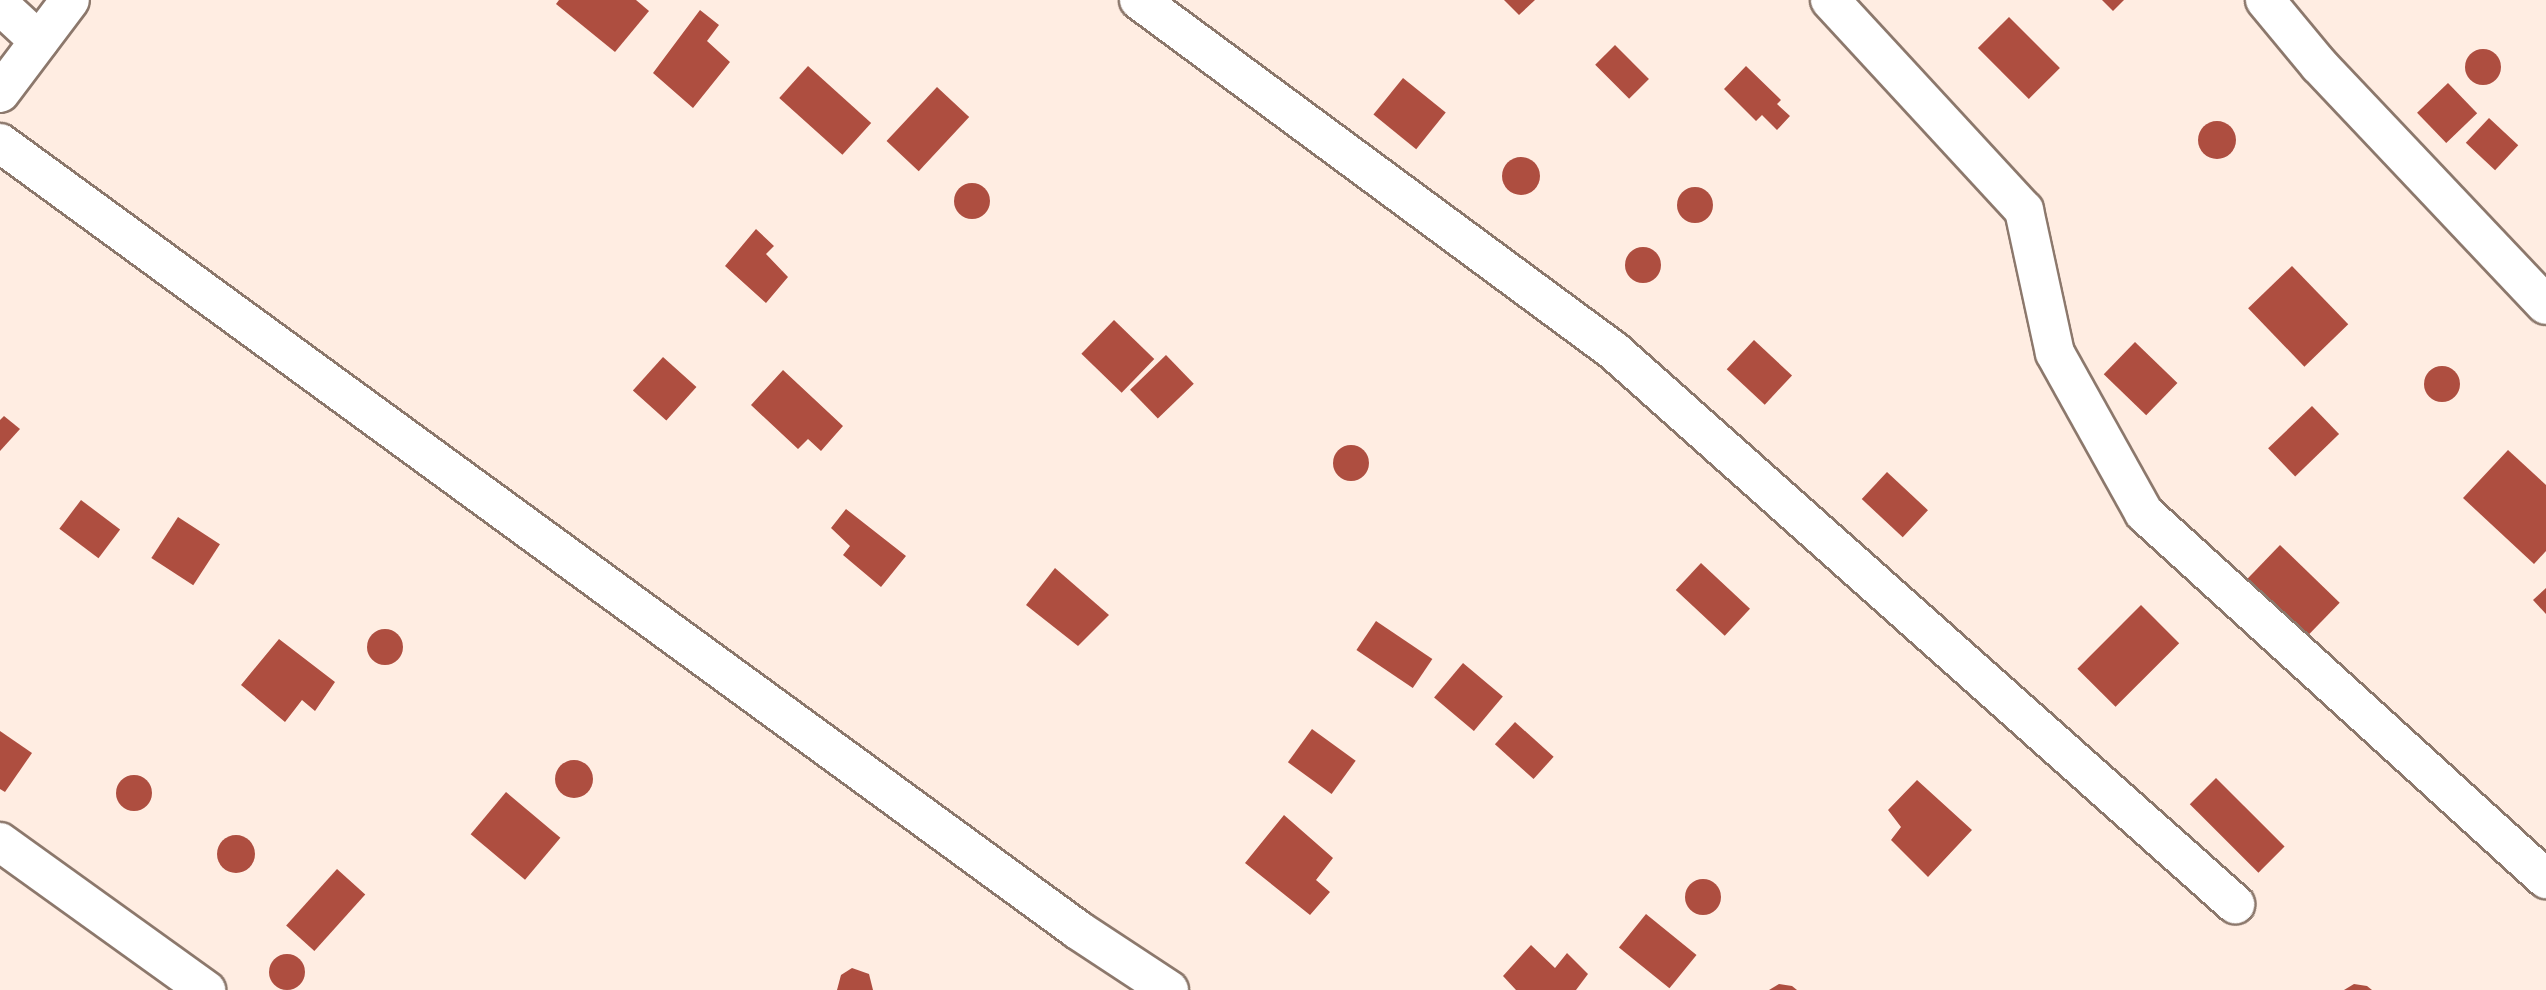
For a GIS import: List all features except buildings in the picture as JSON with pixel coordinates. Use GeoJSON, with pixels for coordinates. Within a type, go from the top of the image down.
{"type":"FeatureCollection","features":[{"type":"Feature","properties":{"kind":"street"},"geometry":{"type":"LineString","coordinates":[[0,93],[70,0]]}},
{"type":"Feature","properties":{"kind":"street"},"geometry":{"type":"LineString","coordinates":[[1139,0],[1614,351],[2235,904]]}},
{"type":"Feature","properties":{"kind":"street"},"geometry":{"type":"LineString","coordinates":[[1830,0],[2024,210],[2055,353],[2144,513],[2546,879]]}},
{"type":"Feature","properties":{"kind":"street"},"geometry":{"type":"LineString","coordinates":[[2265,0],[2319,65],[2546,305]]}},
{"type":"Feature","properties":{"kind":"street"},"geometry":{"type":"LineString","coordinates":[[0,5],[39,41]]}},
{"type":"Feature","properties":{"kind":"street"},"geometry":{"type":"LineString","coordinates":[[0,143],[1066,922],[1169,990]]}},
{"type":"Feature","properties":{"kind":"street"},"geometry":{"type":"LineString","coordinates":[[0,842],[206,990]]}}]}
